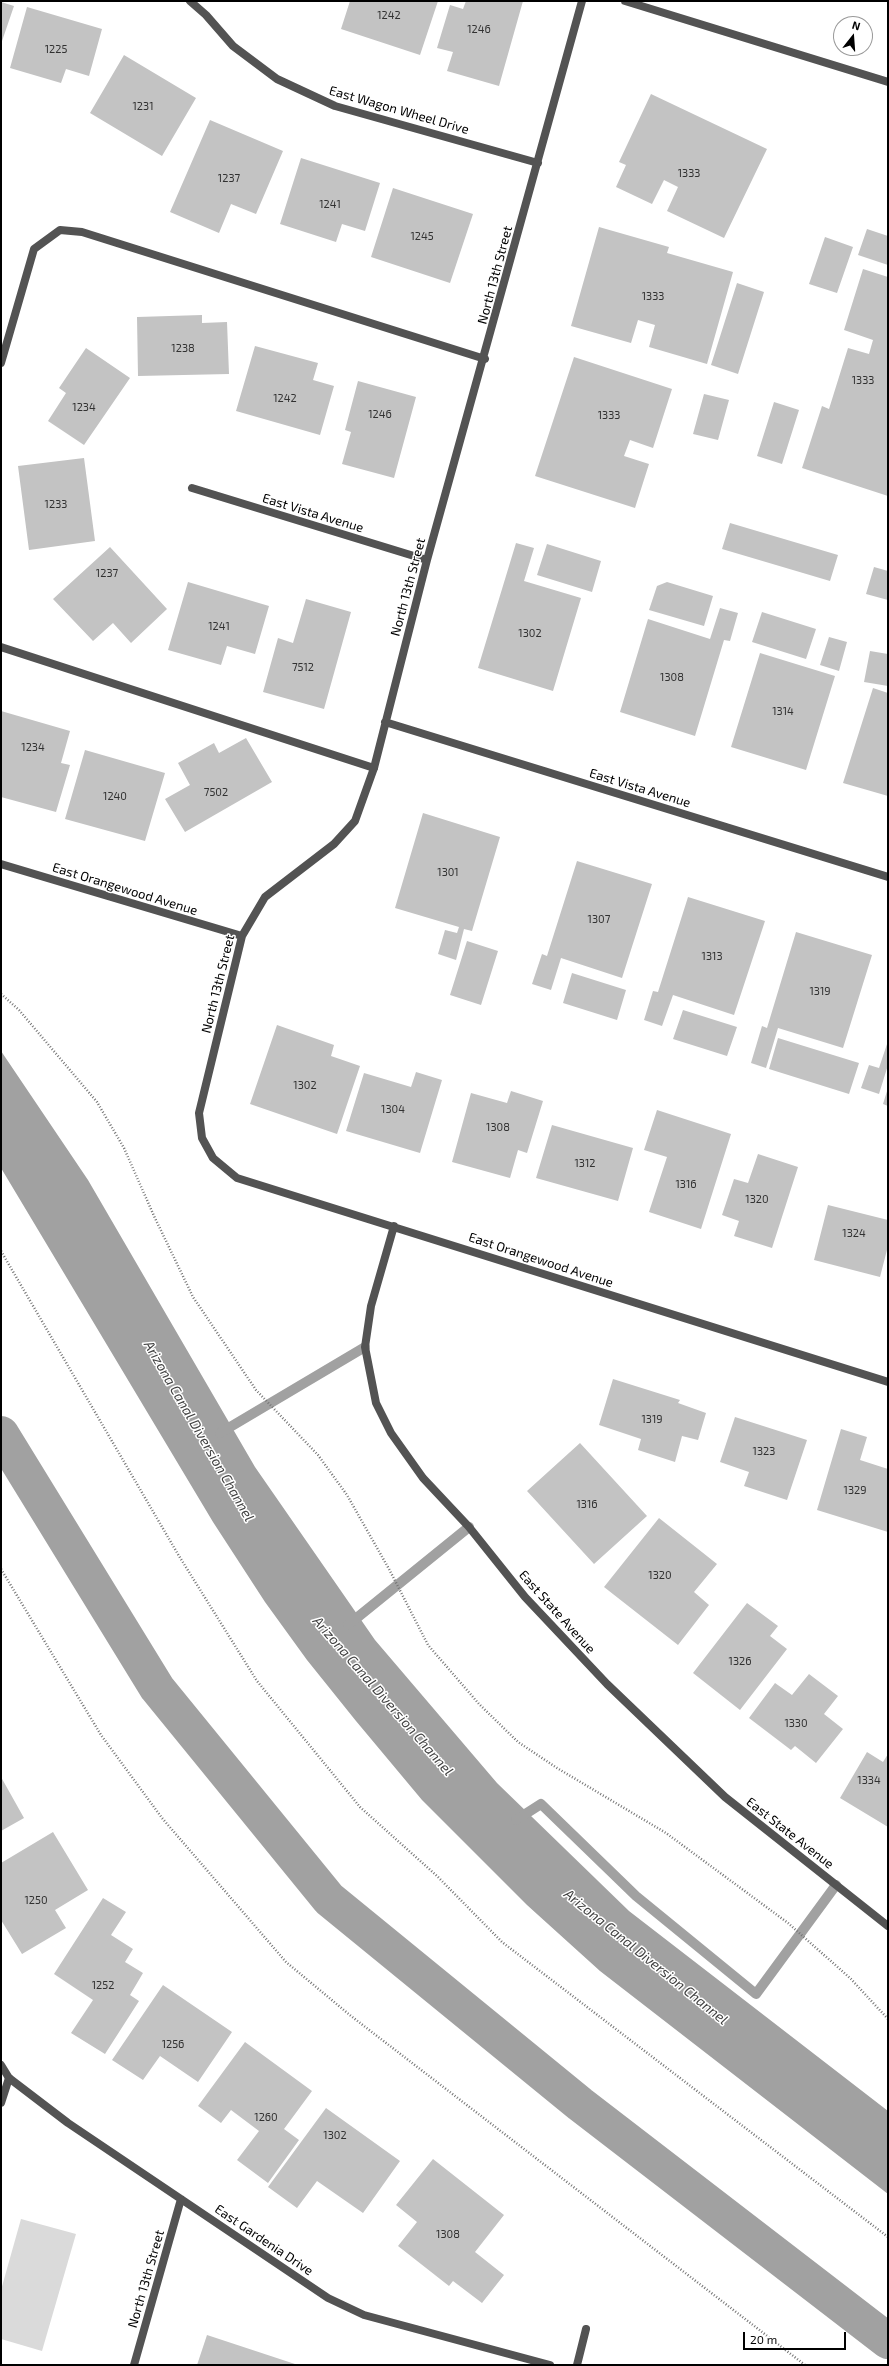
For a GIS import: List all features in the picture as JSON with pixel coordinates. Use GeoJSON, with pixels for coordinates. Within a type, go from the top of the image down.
{"type":"FeatureCollection","features":[{"type":"Feature","properties":{"kind":"street","name":"East Wagon Wheel Drive"},"geometry":{"type":"LineString","coordinates":[[190,1],[206,15],[233,46],[277,79],[335,106],[538,163]]}},
{"type":"Feature","properties":{"kind":"street","name":"North 13th Street"},"geometry":{"type":"LineString","coordinates":[[202,1138],[199,1113],[242,936],[265,897],[334,844],[355,821],[374,768],[427,560],[485,359],[582,1]]}},
{"type":"Feature","properties":{"kind":"street"},"geometry":{"type":"LineString","coordinates":[[625,1],[888,82]]}},
{"type":"Feature","properties":{"kind":"street"},"geometry":{"type":"LineString","coordinates":[[1,363],[34,249],[60,230],[82,232],[485,359]]}},
{"type":"Feature","properties":{"kind":"street","name":"East Vista Avenue"},"geometry":{"type":"LineString","coordinates":[[192,488],[427,560]]}},
{"type":"Feature","properties":{"kind":"street"},"geometry":{"type":"LineString","coordinates":[[1,646],[374,768]]}},
{"type":"Feature","properties":{"kind":"street","name":"East Vista Avenue"},"geometry":{"type":"LineString","coordinates":[[385,722],[888,877]]}},
{"type":"Feature","properties":{"kind":"street","name":"East Orangewood Avenue"},"geometry":{"type":"LineString","coordinates":[[1,864],[242,936]]}},
{"type":"Feature","properties":{"kind":"street","name":"East Orangewood Avenue"},"geometry":{"type":"LineString","coordinates":[[202,1138],[213,1158],[237,1178],[888,1382]]}},
{"type":"Feature","properties":{"kind":"street","name":"East State Avenue"},"geometry":{"type":"LineString","coordinates":[[394,1226],[371,1306],[365,1347],[376,1403],[395,1440],[423,1478],[469,1527],[525,1597],[606,1684],[725,1797],[888,1926]]}},
{"type":"Feature","properties":{"kind":"street","name":"East Gardenia Drive"},"geometry":{"type":"LineString","coordinates":[[1,2065],[9,2078],[68,2123],[328,2298],[364,2315],[550,2365]]}},
{"type":"Feature","properties":{"kind":"street"},"geometry":{"type":"LineString","coordinates":[[1,2103],[9,2078]]}},
{"type":"Feature","properties":{"kind":"street","name":"North 13th Street"},"geometry":{"type":"LineString","coordinates":[[134,2365],[181,2199]]}},
{"type":"Feature","properties":{"kind":"street"},"geometry":{"type":"LineString","coordinates":[[577,2365],[586,2329]]}},
{"type":"Feature","properties":{"kind":"path"},"geometry":{"type":"LineString","coordinates":[[1,994],[19,1010],[97,1102],[124,1148],[154,1216],[193,1297],[256,1390],[318,1455],[347,1496],[389,1569],[428,1645],[479,1704],[518,1742],[557,1768],[666,1834],[788,1923],[851,1979],[888,2019]]}},
{"type":"Feature","properties":{"kind":"path"},"geometry":{"type":"LineString","coordinates":[[1,1251],[175,1550],[257,1681],[360,1807],[437,1876],[502,1942],[888,2237]]}},
{"type":"Feature","properties":{"kind":"path"},"geometry":{"type":"LineString","coordinates":[[1,1569],[101,1735],[162,1818],[286,1962],[351,2016],[805,2365]]}},
{"type":"Feature","properties":{"kind":"shaded area"},"geometry":{"type":"Polygon","coordinates":[[[21,2219],[76,2234],[42,2351],[1,2339],[1,2290],[21,2219]]]}},
{"type":"Feature","properties":{"kind":"water","name":"Arizona Canal Diversion Channel"},"geometry":{"type":"Polygon","coordinates":[[[1,1051],[88,1180],[255,1467],[375,1640],[497,1783],[629,1911],[888,2111],[888,2194],[600,1971],[527,1905],[422,1800],[307,1660],[265,1602],[213,1522],[1,1168],[1,1051]]]}},
{"type":"Feature","properties":{"kind":"building"},"geometry":{"type":"Polygon","coordinates":[[[350,1],[438,1],[420,55],[341,29],[350,1]]]}},
{"type":"Feature","properties":{"kind":"building"},"geometry":{"type":"Polygon","coordinates":[[[466,1],[523,1],[499,86],[447,71],[453,52],[437,48],[450,5],[463,9],[466,1]]]}},
{"type":"Feature","properties":{"kind":"building"},"geometry":{"type":"Polygon","coordinates":[[[1,2],[14,6],[1,44],[1,2]]]}},
{"type":"Feature","properties":{"kind":"building"},"geometry":{"type":"Polygon","coordinates":[[[27,7],[102,29],[89,76],[66,69],[61,83],[10,68],[27,7]]]}},
{"type":"Feature","properties":{"kind":"building"},"geometry":{"type":"Polygon","coordinates":[[[124,55],[196,98],[162,156],[90,113],[124,55]]]}},
{"type":"Feature","properties":{"kind":"building"},"geometry":{"type":"Polygon","coordinates":[[[651,94],[767,149],[724,238],[667,211],[678,187],[664,180],[652,204],[616,187],[626,165],[619,162],[651,94]]]}},
{"type":"Feature","properties":{"kind":"building"},"geometry":{"type":"Polygon","coordinates":[[[210,120],[283,151],[256,214],[231,204],[219,233],[170,212],[210,120]]]}},
{"type":"Feature","properties":{"kind":"building"},"geometry":{"type":"Polygon","coordinates":[[[301,158],[380,183],[365,231],[342,224],[336,242],[280,224],[301,158]]]}},
{"type":"Feature","properties":{"kind":"building"},"geometry":{"type":"Polygon","coordinates":[[[393,188],[473,214],[450,283],[371,257],[393,188]]]}},
{"type":"Feature","properties":{"kind":"building"},"geometry":{"type":"Polygon","coordinates":[[[599,227],[669,247],[667,253],[733,272],[707,364],[649,347],[655,325],[638,320],[631,343],[571,326],[599,227]]]}},
{"type":"Feature","properties":{"kind":"building"},"geometry":{"type":"Polygon","coordinates":[[[867,229],[888,236],[888,265],[858,255],[867,229]]]}},
{"type":"Feature","properties":{"kind":"building"},"geometry":{"type":"Polygon","coordinates":[[[825,237],[853,247],[837,293],[809,284],[825,237]]]}},
{"type":"Feature","properties":{"kind":"building"},"geometry":{"type":"Polygon","coordinates":[[[863,269],[888,277],[888,496],[802,468],[822,406],[829,409],[848,348],[869,354],[873,340],[844,330],[863,269]]]}},
{"type":"Feature","properties":{"kind":"building"},"geometry":{"type":"Polygon","coordinates":[[[737,283],[764,292],[738,374],[711,365],[737,283]]]}},
{"type":"Feature","properties":{"kind":"building"},"geometry":{"type":"Polygon","coordinates":[[[202,315],[202,323],[227,322],[229,374],[138,376],[137,317],[202,315]]]}},
{"type":"Feature","properties":{"kind":"building"},"geometry":{"type":"Polygon","coordinates":[[[255,346],[318,363],[313,380],[334,386],[320,435],[236,411],[255,346]]]}},
{"type":"Feature","properties":{"kind":"building"},"geometry":{"type":"Polygon","coordinates":[[[86,348],[130,378],[84,445],[48,421],[66,393],[59,388],[86,348]]]}},
{"type":"Feature","properties":{"kind":"building"},"geometry":{"type":"Polygon","coordinates":[[[574,357],[672,389],[653,448],[630,440],[624,456],[649,464],[635,508],[535,476],[574,357]]]}},
{"type":"Feature","properties":{"kind":"building"},"geometry":{"type":"Polygon","coordinates":[[[358,381],[416,397],[394,478],[342,464],[351,432],[345,430],[358,381]]]}},
{"type":"Feature","properties":{"kind":"building"},"geometry":{"type":"Polygon","coordinates":[[[704,394],[729,400],[718,440],[693,434],[704,394]]]}},
{"type":"Feature","properties":{"kind":"building"},"geometry":{"type":"Polygon","coordinates":[[[774,402],[799,410],[782,464],[757,456],[774,402]]]}},
{"type":"Feature","properties":{"kind":"building"},"geometry":{"type":"Polygon","coordinates":[[[84,458],[95,541],[29,550],[18,466],[84,458]]]}},
{"type":"Feature","properties":{"kind":"building"},"geometry":{"type":"Polygon","coordinates":[[[730,523],[838,555],[830,581],[722,549],[730,523]]]}},
{"type":"Feature","properties":{"kind":"building"},"geometry":{"type":"Polygon","coordinates":[[[516,543],[534,548],[524,581],[581,598],[553,691],[478,668],[516,543]]]}},
{"type":"Feature","properties":{"kind":"building"},"geometry":{"type":"Polygon","coordinates":[[[547,544],[601,561],[592,592],[537,575],[547,544]]]}},
{"type":"Feature","properties":{"kind":"building"},"geometry":{"type":"Polygon","coordinates":[[[110,547],[167,609],[131,643],[113,623],[93,641],[53,599],[110,547]]]}},
{"type":"Feature","properties":{"kind":"building"},"geometry":{"type":"Polygon","coordinates":[[[874,567],[888,571],[888,600],[866,594],[874,567]]]}},
{"type":"Feature","properties":{"kind":"building"},"geometry":{"type":"Polygon","coordinates":[[[188,582],[269,606],[255,654],[227,646],[221,665],[168,650],[188,582]]]}},
{"type":"Feature","properties":{"kind":"building"},"geometry":{"type":"Polygon","coordinates":[[[667,582],[713,596],[704,626],[649,610],[657,586],[667,582]]]}},
{"type":"Feature","properties":{"kind":"building"},"geometry":{"type":"Polygon","coordinates":[[[306,599],[351,612],[324,709],[263,692],[278,638],[293,643],[306,599]]]}},
{"type":"Feature","properties":{"kind":"building"},"geometry":{"type":"Polygon","coordinates":[[[720,608],[738,613],[730,641],[724,640],[695,736],[620,712],[648,619],[710,639],[720,608]]]}},
{"type":"Feature","properties":{"kind":"building"},"geometry":{"type":"Polygon","coordinates":[[[762,612],[816,629],[806,659],[752,642],[762,612]]]}},
{"type":"Feature","properties":{"kind":"building"},"geometry":{"type":"Polygon","coordinates":[[[829,637],[847,642],[839,671],[820,665],[829,637]]]}},
{"type":"Feature","properties":{"kind":"building"},"geometry":{"type":"Polygon","coordinates":[[[870,651],[888,654],[888,686],[864,682],[870,651]]]}},
{"type":"Feature","properties":{"kind":"building"},"geometry":{"type":"Polygon","coordinates":[[[760,653],[835,676],[806,770],[731,747],[760,653]]]}},
{"type":"Feature","properties":{"kind":"building"},"geometry":{"type":"Polygon","coordinates":[[[873,688],[888,693],[888,796],[843,783],[873,688]]]}},
{"type":"Feature","properties":{"kind":"building"},"geometry":{"type":"Polygon","coordinates":[[[1,711],[70,731],[61,763],[70,765],[56,812],[1,797],[1,711]]]}},
{"type":"Feature","properties":{"kind":"building"},"geometry":{"type":"Polygon","coordinates":[[[246,738],[272,782],[185,832],[165,799],[190,785],[178,763],[214,743],[219,753],[246,738]]]}},
{"type":"Feature","properties":{"kind":"building"},"geometry":{"type":"Polygon","coordinates":[[[85,750],[165,773],[145,841],[65,819],[85,750]]]}},
{"type":"Feature","properties":{"kind":"building"},"geometry":{"type":"Polygon","coordinates":[[[423,813],[500,837],[472,931],[464,929],[456,960],[438,954],[445,930],[457,933],[459,927],[395,908],[423,813]]]}},
{"type":"Feature","properties":{"kind":"building"},"geometry":{"type":"Polygon","coordinates":[[[577,861],[652,884],[622,978],[561,958],[551,990],[532,984],[542,954],[547,956],[577,861]]]}},
{"type":"Feature","properties":{"kind":"building"},"geometry":{"type":"Polygon","coordinates":[[[688,897],[765,921],[734,1015],[673,995],[662,1026],[644,1020],[653,991],[658,992],[688,897]]]}},
{"type":"Feature","properties":{"kind":"building"},"geometry":{"type":"Polygon","coordinates":[[[796,932],[872,955],[843,1048],[778,1028],[766,1068],[751,1063],[762,1026],[767,1028],[796,932]]]}},
{"type":"Feature","properties":{"kind":"building"},"geometry":{"type":"Polygon","coordinates":[[[467,941],[498,951],[481,1005],[450,995],[467,941]]]}},
{"type":"Feature","properties":{"kind":"building"},"geometry":{"type":"Polygon","coordinates":[[[572,973],[626,990],[617,1020],[563,1003],[572,973]]]}},
{"type":"Feature","properties":{"kind":"building"},"geometry":{"type":"Polygon","coordinates":[[[683,1010],[737,1027],[727,1056],[673,1039],[683,1010]]]}},
{"type":"Feature","properties":{"kind":"building"},"geometry":{"type":"Polygon","coordinates":[[[277,1025],[334,1045],[331,1056],[360,1066],[337,1134],[250,1104],[277,1025]]]}},
{"type":"Feature","properties":{"kind":"building"},"geometry":{"type":"Polygon","coordinates":[[[778,1038],[859,1063],[849,1094],[769,1069],[778,1038]]]}},
{"type":"Feature","properties":{"kind":"building"},"geometry":{"type":"Polygon","coordinates":[[[888,1041],[888,1065],[879,1094],[861,1088],[869,1065],[879,1068],[888,1041]]]}},
{"type":"Feature","properties":{"kind":"building"},"geometry":{"type":"Polygon","coordinates":[[[416,1072],[442,1080],[420,1153],[346,1131],[364,1073],[411,1087],[416,1072]]]}},
{"type":"Feature","properties":{"kind":"building"},"geometry":{"type":"Polygon","coordinates":[[[888,1088],[888,1106],[883,1104],[888,1088]]]}},
{"type":"Feature","properties":{"kind":"building"},"geometry":{"type":"Polygon","coordinates":[[[511,1091],[543,1101],[527,1153],[518,1150],[510,1178],[452,1162],[471,1093],[507,1103],[511,1091]]]}},
{"type":"Feature","properties":{"kind":"building"},"geometry":{"type":"Polygon","coordinates":[[[657,1110],[731,1134],[701,1229],[649,1212],[667,1157],[644,1150],[657,1110]]]}},
{"type":"Feature","properties":{"kind":"building"},"geometry":{"type":"Polygon","coordinates":[[[552,1125],[633,1148],[618,1201],[536,1178],[552,1125]]]}},
{"type":"Feature","properties":{"kind":"building"},"geometry":{"type":"Polygon","coordinates":[[[758,1154],[798,1167],[772,1248],[734,1236],[739,1221],[722,1215],[734,1179],[748,1183],[758,1154]]]}},
{"type":"Feature","properties":{"kind":"building"},"geometry":{"type":"Polygon","coordinates":[[[828,1205],[888,1220],[888,1246],[880,1277],[814,1260],[828,1205]]]}},
{"type":"Feature","properties":{"kind":"building"},"geometry":{"type":"Polygon","coordinates":[[[613,1379],[680,1400],[678,1403],[706,1413],[698,1440],[682,1436],[675,1462],[638,1450],[641,1439],[599,1425],[613,1379]]]}},
{"type":"Feature","properties":{"kind":"building"},"geometry":{"type":"Polygon","coordinates":[[[735,1417],[807,1440],[787,1500],[744,1486],[749,1472],[720,1462],[735,1417]]]}},
{"type":"Feature","properties":{"kind":"building"},"geometry":{"type":"Polygon","coordinates":[[[841,1429],[867,1437],[860,1460],[888,1469],[888,1532],[817,1510],[841,1429]]]}},
{"type":"Feature","properties":{"kind":"building"},"geometry":{"type":"Polygon","coordinates":[[[580,1443],[647,1516],[594,1564],[527,1491],[580,1443]]]}},
{"type":"Feature","properties":{"kind":"building"},"geometry":{"type":"Polygon","coordinates":[[[659,1518],[717,1564],[694,1592],[709,1605],[678,1645],[604,1587],[659,1518]]]}},
{"type":"Feature","properties":{"kind":"building"},"geometry":{"type":"Polygon","coordinates":[[[747,1603],[778,1626],[770,1636],[787,1649],[740,1710],[693,1673],[747,1603]]]}},
{"type":"Feature","properties":{"kind":"building"},"geometry":{"type":"Polygon","coordinates":[[[809,1674],[838,1696],[824,1714],[843,1729],[816,1763],[795,1746],[791,1750],[749,1718],[775,1683],[792,1695],[809,1674]]]}},
{"type":"Feature","properties":{"kind":"building"},"geometry":{"type":"Polygon","coordinates":[[[867,1752],[883,1762],[888,1754],[888,1827],[840,1798],[867,1752]]]}},
{"type":"Feature","properties":{"kind":"building"},"geometry":{"type":"Polygon","coordinates":[[[1,1777],[24,1818],[1,1831],[1,1777]]]}},
{"type":"Feature","properties":{"kind":"building"},"geometry":{"type":"Polygon","coordinates":[[[53,1832],[88,1890],[55,1910],[66,1928],[22,1954],[1,1920],[1,1863],[53,1832]]]}},
{"type":"Feature","properties":{"kind":"building"},"geometry":{"type":"Polygon","coordinates":[[[103,1898],[126,1912],[111,1935],[133,1949],[125,1962],[143,1973],[130,1995],[139,2001],[105,2054],[71,2033],[93,2000],[54,1974],[103,1898]]]}},
{"type":"Feature","properties":{"kind":"building"},"geometry":{"type":"Polygon","coordinates":[[[163,1985],[232,2032],[198,2082],[160,2056],[143,2080],[112,2060],[163,1985]]]}},
{"type":"Feature","properties":{"kind":"building"},"geometry":{"type":"Polygon","coordinates":[[[245,2042],[312,2091],[284,2129],[299,2140],[268,2183],[237,2160],[259,2131],[231,2110],[221,2123],[198,2106],[245,2042]]]}},
{"type":"Feature","properties":{"kind":"building"},"geometry":{"type":"Polygon","coordinates":[[[326,2108],[400,2161],[363,2213],[317,2181],[297,2208],[268,2187],[326,2108]]]}},
{"type":"Feature","properties":{"kind":"building"},"geometry":{"type":"Polygon","coordinates":[[[433,2159],[504,2215],[475,2252],[504,2275],[482,2303],[453,2281],[449,2286],[398,2246],[417,2222],[396,2205],[433,2159]]]}},
{"type":"Feature","properties":{"kind":"building"},"geometry":{"type":"Polygon","coordinates":[[[207,2335],[298,2365],[197,2365],[207,2335]]]}},
{"type":"Feature","properties":{"kind":"waterway"},"geometry":{"type":"LineString","coordinates":[[220,1433],[365,1347]]}},
{"type":"Feature","properties":{"kind":"waterway"},"geometry":{"type":"LineString","coordinates":[[1,1434],[157,1688],[329,1899],[580,2104],[888,2341]]}},
{"type":"Feature","properties":{"kind":"waterway"},"geometry":{"type":"LineString","coordinates":[[348,1625],[469,1527]]}},
{"type":"Feature","properties":{"kind":"waterway"},"geometry":{"type":"LineString","coordinates":[[516,1820],[541,1804],[636,1896],[756,1994],[836,1885]]}}]}
